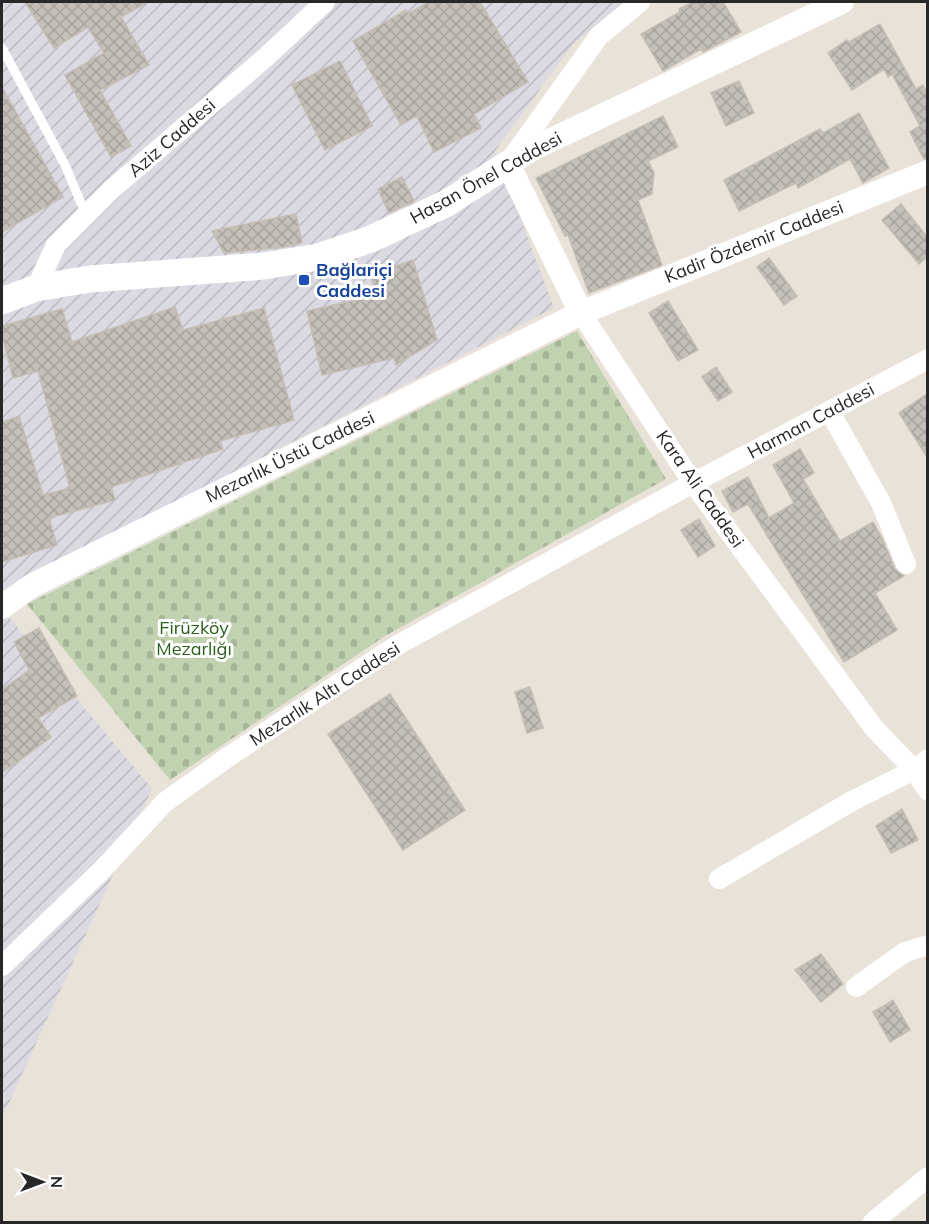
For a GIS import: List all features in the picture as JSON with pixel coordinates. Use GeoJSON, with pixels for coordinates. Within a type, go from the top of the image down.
{"type":"FeatureCollection","features":[{"type":"Feature","properties":{"kind":"main road","name":"Hasan Önel Caddesi"},"geometry":{"type":"LineString","coordinates":[[36,288],[90,279],[264,266],[318,256],[371,238],[447,202],[508,164]]}},
{"type":"Feature","properties":{"kind":"main road"},"geometry":{"type":"LineString","coordinates":[[2,301],[36,288]]}},
{"type":"Feature","properties":{"kind":"street","name":"Aziz Caddesi"},"geometry":{"type":"LineString","coordinates":[[36,288],[56,245],[112,189],[266,57],[325,2]]}},
{"type":"Feature","properties":{"kind":"street"},"geometry":{"type":"LineString","coordinates":[[508,164],[599,36],[640,2]]}},
{"type":"Feature","properties":{"kind":"street","name":"Hasan Önel Caddesi"},"geometry":{"type":"LineString","coordinates":[[508,164],[532,149],[842,2]]}},
{"type":"Feature","properties":{"kind":"street","name":"Kara Ali Caddesi"},"geometry":{"type":"LineString","coordinates":[[508,164],[581,313],[693,483],[874,728],[921,765],[927,790]]}},
{"type":"Feature","properties":{"kind":"street","name":"Kadir Özdemir Caddesi"},"geometry":{"type":"LineString","coordinates":[[581,313],[927,172]]}},
{"type":"Feature","properties":{"kind":"street","name":"Mezarlık Üstü Caddesi"},"geometry":{"type":"LineString","coordinates":[[2,607],[31,586],[581,313]]}},
{"type":"Feature","properties":{"kind":"street","name":"Harman Caddesi"},"geometry":{"type":"LineString","coordinates":[[693,483],[927,359]]}},
{"type":"Feature","properties":{"kind":"street"},"geometry":{"type":"LineString","coordinates":[[830,412],[881,503],[906,564]]}},
{"type":"Feature","properties":{"kind":"street","name":"Mezarlık Altı Caddesi"},"geometry":{"type":"LineString","coordinates":[[2,966],[100,872],[165,802],[228,757],[394,647],[693,483]]}},
{"type":"Feature","properties":{"kind":"street"},"geometry":{"type":"LineString","coordinates":[[719,879],[852,801],[921,765]]}},
{"type":"Feature","properties":{"kind":"street"},"geometry":{"type":"LineString","coordinates":[[856,987],[905,952],[927,945]]}},
{"type":"Feature","properties":{"kind":"street"},"geometry":{"type":"LineString","coordinates":[[873,1222],[927,1177]]}},
{"type":"Feature","properties":{"kind":"lane"},"geometry":{"type":"LineString","coordinates":[[2,48],[65,165],[86,215]]}},
{"type":"Feature","properties":{"kind":"shaded area"},"geometry":{"type":"Polygon","coordinates":[[[2,2],[624,2],[573,44],[495,151],[554,308],[2,591],[2,2]]]}},
{"type":"Feature","properties":{"kind":"shaded area"},"geometry":{"type":"Polygon","coordinates":[[[2,609],[152,789],[2,1118],[2,609]]]}},
{"type":"Feature","properties":{"kind":"green space","name":"Firüzköy Mezarlığı"},"geometry":{"type":"Polygon","coordinates":[[[577,331],[666,479],[385,636],[170,780],[27,604],[577,331]]]}},
{"type":"Feature","properties":{"kind":"building"},"geometry":{"type":"Polygon","coordinates":[[[25,2],[148,2],[121,17],[149,65],[100,90],[131,146],[111,157],[65,75],[104,53],[88,27],[54,48],[25,2]]]}},
{"type":"Feature","properties":{"kind":"building"},"geometry":{"type":"Polygon","coordinates":[[[428,2],[480,2],[528,82],[474,114],[481,128],[434,152],[417,116],[401,125],[353,41],[406,10],[408,14],[428,2]]]}},
{"type":"Feature","properties":{"kind":"building"},"geometry":{"type":"Polygon","coordinates":[[[693,2],[723,2],[741,32],[703,52],[701,49],[663,71],[641,34],[693,2]]]}},
{"type":"Feature","properties":{"kind":"building"},"geometry":{"type":"Polygon","coordinates":[[[880,24],[916,89],[923,85],[927,93],[927,158],[924,159],[910,132],[920,126],[892,74],[888,77],[884,69],[852,90],[828,53],[847,40],[849,42],[880,24]]]}},
{"type":"Feature","properties":{"kind":"building"},"geometry":{"type":"Polygon","coordinates":[[[340,61],[372,126],[325,150],[292,85],[340,61]]]}},
{"type":"Feature","properties":{"kind":"building"},"geometry":{"type":"Polygon","coordinates":[[[739,81],[754,113],[726,126],[711,93],[739,81]]]}},
{"type":"Feature","properties":{"kind":"building"},"geometry":{"type":"Polygon","coordinates":[[[2,87],[63,197],[2,232],[2,87]]]}},
{"type":"Feature","properties":{"kind":"building"},"geometry":{"type":"Polygon","coordinates":[[[859,113],[889,168],[863,183],[850,159],[798,188],[796,183],[739,211],[724,180],[820,129],[823,133],[859,113]]]}},
{"type":"Feature","properties":{"kind":"building"},"geometry":{"type":"Polygon","coordinates":[[[663,116],[678,147],[648,161],[654,173],[652,194],[638,200],[662,265],[589,293],[568,235],[565,236],[536,178],[663,116]]]}},
{"type":"Feature","properties":{"kind":"building"},"geometry":{"type":"Polygon","coordinates":[[[402,177],[414,201],[389,213],[378,189],[402,177]]]}},
{"type":"Feature","properties":{"kind":"building"},"geometry":{"type":"Polygon","coordinates":[[[901,204],[927,237],[927,257],[919,264],[882,220],[901,204]]]}},
{"type":"Feature","properties":{"kind":"building"},"geometry":{"type":"Polygon","coordinates":[[[296,214],[302,243],[284,247],[224,253],[212,231],[296,214]]]}},
{"type":"Feature","properties":{"kind":"building"},"geometry":{"type":"Polygon","coordinates":[[[769,258],[797,296],[784,305],[757,267],[769,258]]]}},
{"type":"Feature","properties":{"kind":"building"},"geometry":{"type":"Polygon","coordinates":[[[413,260],[437,340],[396,365],[394,358],[322,375],[307,311],[377,295],[370,275],[413,260]]]}},
{"type":"Feature","properties":{"kind":"building"},"geometry":{"type":"Polygon","coordinates":[[[668,301],[698,350],[678,361],[649,313],[668,301]]]}},
{"type":"Feature","properties":{"kind":"building"},"geometry":{"type":"Polygon","coordinates":[[[175,307],[183,330],[264,308],[294,420],[220,441],[223,449],[111,487],[115,500],[49,518],[57,545],[2,562],[2,422],[19,416],[43,495],[70,488],[38,371],[13,378],[2,335],[2,326],[62,309],[72,342],[175,307]]]}},
{"type":"Feature","properties":{"kind":"building"},"geometry":{"type":"Polygon","coordinates":[[[716,367],[732,392],[718,401],[702,377],[716,367]]]}},
{"type":"Feature","properties":{"kind":"building"},"geometry":{"type":"Polygon","coordinates":[[[927,394],[927,457],[899,413],[927,394]]]}},
{"type":"Feature","properties":{"kind":"building"},"geometry":{"type":"Polygon","coordinates":[[[800,449],[814,473],[803,479],[840,541],[873,522],[895,569],[904,576],[875,593],[897,630],[844,662],[748,504],[733,512],[722,491],[748,477],[769,518],[794,503],[773,465],[800,449]]]}},
{"type":"Feature","properties":{"kind":"building"},"geometry":{"type":"Polygon","coordinates":[[[699,519],[715,546],[698,557],[681,530],[699,519]]]}},
{"type":"Feature","properties":{"kind":"building"},"geometry":{"type":"Polygon","coordinates":[[[39,628],[77,696],[38,718],[51,737],[2,773],[2,690],[29,670],[14,642],[39,628]]]}},
{"type":"Feature","properties":{"kind":"building"},"geometry":{"type":"Polygon","coordinates":[[[530,687],[543,728],[527,733],[515,692],[530,687]]]}},
{"type":"Feature","properties":{"kind":"building"},"geometry":{"type":"Polygon","coordinates":[[[390,694],[465,810],[403,850],[328,734],[390,694]]]}},
{"type":"Feature","properties":{"kind":"building"},"geometry":{"type":"Polygon","coordinates":[[[902,809],[918,840],[891,853],[876,826],[902,809]]]}},
{"type":"Feature","properties":{"kind":"building"},"geometry":{"type":"Polygon","coordinates":[[[821,954],[843,984],[821,1002],[795,970],[821,954]]]}},
{"type":"Feature","properties":{"kind":"building"},"geometry":{"type":"Polygon","coordinates":[[[893,1000],[910,1030],[890,1042],[873,1012],[893,1000]]]}},
{"type":"Feature","properties":{"kind":"place","name":"Bağlariçi Caddesi"},"geometry":{"type":"Point","coordinates":[304,280]}}]}
